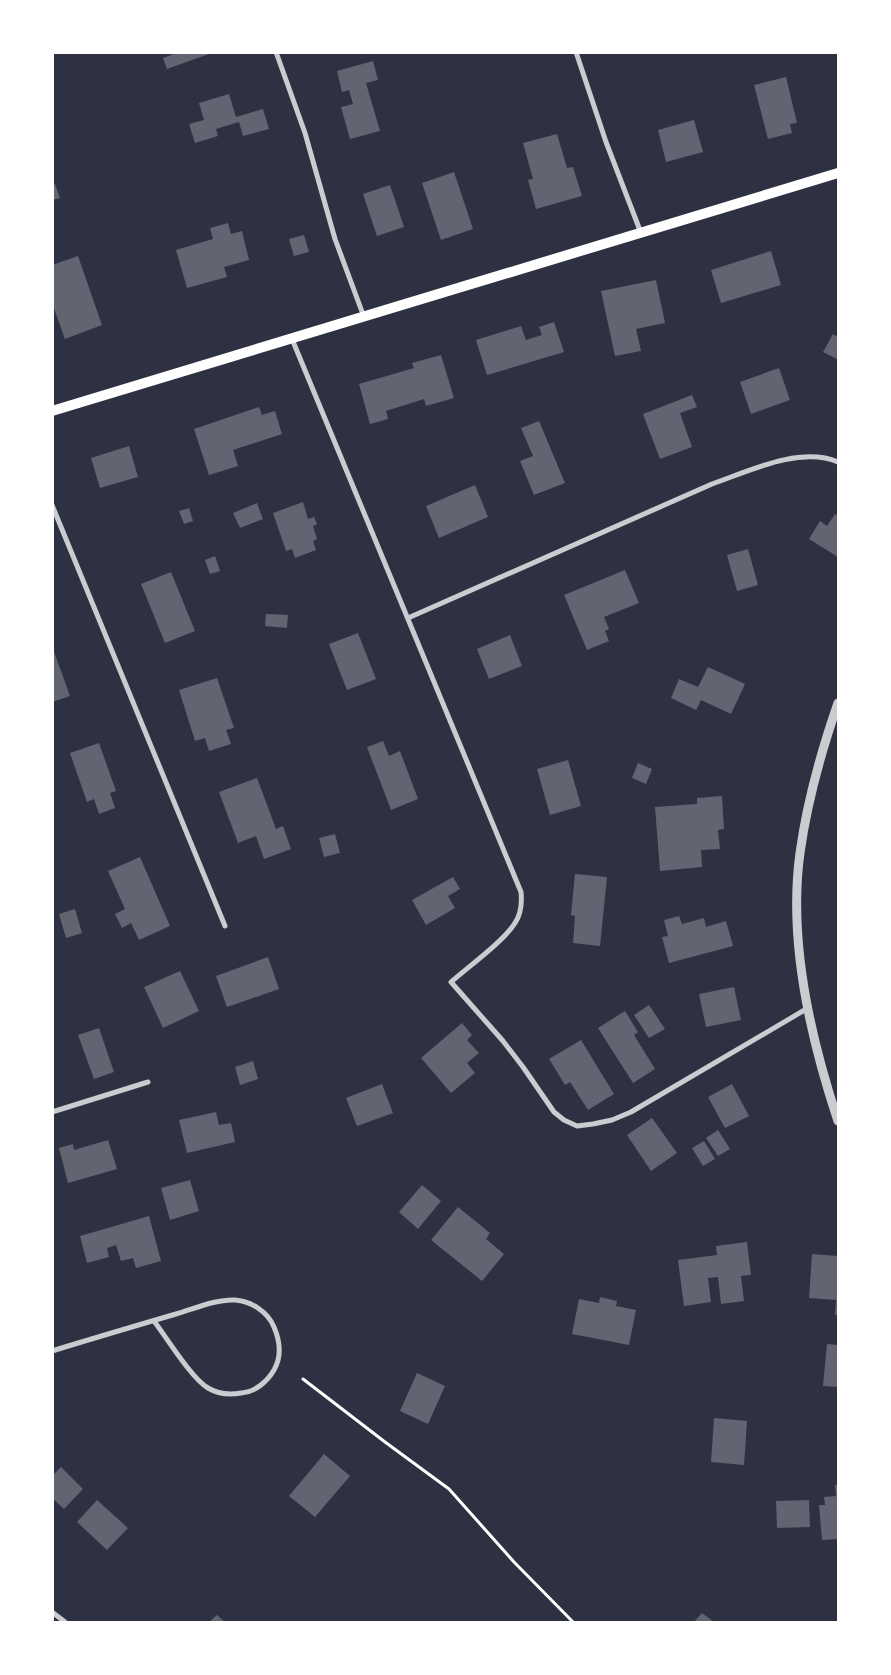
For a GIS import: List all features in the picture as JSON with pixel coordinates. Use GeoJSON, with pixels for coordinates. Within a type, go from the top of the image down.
{"type":"FeatureCollection","features":[{"type":"Feature","properties":{"kind":"main road"},"geometry":{"type":"LineString","coordinates":[[52,411],[838,173]]}},
{"type":"Feature","properties":{"kind":"street"},"geometry":{"type":"LineString","coordinates":[[276,52],[305,133],[335,239],[364,317]]}},
{"type":"Feature","properties":{"kind":"street"},"geometry":{"type":"LineString","coordinates":[[576,52],[606,142],[641,233]]}},
{"type":"Feature","properties":{"kind":"street"},"geometry":{"type":"LineString","coordinates":[[292,339],[519,886],[522,898],[519,914],[511,929],[451,982],[524,1067],[554,1112],[564,1120],[577,1126],[612,1120],[631,1112],[808,1008]]}},
{"type":"Feature","properties":{"kind":"street"},"geometry":{"type":"LineString","coordinates":[[408,618],[471,592],[712,484],[751,470],[800,456],[815,456],[838,462]]}},
{"type":"Feature","properties":{"kind":"street"},"geometry":{"type":"LineString","coordinates":[[52,506],[225,926]]}},
{"type":"Feature","properties":{"kind":"street"},"geometry":{"type":"LineString","coordinates":[[838,703],[816,770],[800,855],[797,894],[801,969],[808,1008],[838,1121]]}},
{"type":"Feature","properties":{"kind":"street"},"geometry":{"type":"LineString","coordinates":[[52,1112],[148,1082]]}},
{"type":"Feature","properties":{"kind":"street"},"geometry":{"type":"LineString","coordinates":[[52,1351],[154,1321],[220,1302],[235,1300],[249,1303],[261,1310],[272,1323],[278,1336],[280,1350],[278,1361],[273,1372],[262,1385],[246,1393],[228,1395],[209,1389],[198,1381],[154,1321]]}},
{"type":"Feature","properties":{"kind":"street"},"geometry":{"type":"LineString","coordinates":[[52,1612],[66,1622]]}},
{"type":"Feature","properties":{"kind":"path"},"geometry":{"type":"LineString","coordinates":[[303,1379],[449,1488],[514,1562],[574,1622]]}},
{"type":"Feature","properties":{"kind":"building"},"geometry":{"type":"Polygon","coordinates":[[[173,52],[209,52],[209,54],[167,69],[163,58],[174,54],[173,52]]]}},
{"type":"Feature","properties":{"kind":"building"},"geometry":{"type":"Polygon","coordinates":[[[373,61],[378,80],[366,83],[380,131],[350,139],[341,107],[353,104],[349,90],[342,92],[337,71],[373,61]]]}},
{"type":"Feature","properties":{"kind":"building"},"geometry":{"type":"Polygon","coordinates":[[[786,77],[797,123],[790,124],[792,133],[768,139],[754,85],[786,77]]]}},
{"type":"Feature","properties":{"kind":"building"},"geometry":{"type":"Polygon","coordinates":[[[229,94],[236,117],[263,109],[269,129],[243,136],[239,122],[216,129],[218,136],[195,143],[189,124],[204,120],[199,103],[229,94]]]}},
{"type":"Feature","properties":{"kind":"building"},"geometry":{"type":"Polygon","coordinates":[[[694,120],[703,152],[666,162],[658,130],[694,120]]]}},
{"type":"Feature","properties":{"kind":"building"},"geometry":{"type":"Polygon","coordinates":[[[557,134],[567,168],[573,167],[582,196],[536,209],[528,180],[533,179],[523,143],[557,134]]]}},
{"type":"Feature","properties":{"kind":"building"},"geometry":{"type":"Polygon","coordinates":[[[454,172],[473,229],[441,240],[422,183],[454,172]]]}},
{"type":"Feature","properties":{"kind":"building"},"geometry":{"type":"Polygon","coordinates":[[[55,184],[60,198],[52,200],[52,185],[55,184]]]}},
{"type":"Feature","properties":{"kind":"building"},"geometry":{"type":"Polygon","coordinates":[[[390,185],[404,227],[377,236],[363,194],[390,185]]]}},
{"type":"Feature","properties":{"kind":"building"},"geometry":{"type":"Polygon","coordinates":[[[228,223],[231,234],[242,231],[249,260],[224,267],[227,277],[187,288],[176,250],[213,239],[210,228],[228,223]]]}},
{"type":"Feature","properties":{"kind":"building"},"geometry":{"type":"Polygon","coordinates":[[[304,235],[309,252],[294,256],[289,239],[304,235]]]}},
{"type":"Feature","properties":{"kind":"building"},"geometry":{"type":"Polygon","coordinates":[[[771,251],[781,285],[721,303],[711,270],[771,251]]]}},
{"type":"Feature","properties":{"kind":"building"},"geometry":{"type":"Polygon","coordinates":[[[78,256],[102,325],[65,339],[52,303],[52,265],[78,256]]]}},
{"type":"Feature","properties":{"kind":"building"},"geometry":{"type":"Polygon","coordinates":[[[656,280],[665,323],[636,329],[641,351],[615,356],[601,291],[656,280]]]}},
{"type":"Feature","properties":{"kind":"building"},"geometry":{"type":"Polygon","coordinates":[[[554,322],[564,352],[487,375],[476,340],[521,326],[526,340],[542,335],[539,327],[554,322]]]}},
{"type":"Feature","properties":{"kind":"building"},"geometry":{"type":"Polygon","coordinates":[[[833,334],[838,337],[837,359],[823,352],[833,334]]]}},
{"type":"Feature","properties":{"kind":"building"},"geometry":{"type":"Polygon","coordinates":[[[441,355],[454,398],[426,406],[424,399],[386,411],[388,419],[370,424],[359,384],[414,368],[412,363],[441,355]]]}},
{"type":"Feature","properties":{"kind":"building"},"geometry":{"type":"Polygon","coordinates":[[[779,368],[790,400],[751,414],[740,382],[779,368]]]}},
{"type":"Feature","properties":{"kind":"building"},"geometry":{"type":"Polygon","coordinates":[[[692,395],[697,407],[680,413],[692,447],[660,459],[643,414],[692,395]]]}},
{"type":"Feature","properties":{"kind":"building"},"geometry":{"type":"Polygon","coordinates":[[[259,407],[262,415],[275,411],[282,434],[233,450],[238,466],[209,475],[194,429],[259,407]]]}},
{"type":"Feature","properties":{"kind":"building"},"geometry":{"type":"Polygon","coordinates":[[[539,421],[565,483],[534,495],[520,461],[533,456],[521,428],[539,421]]]}},
{"type":"Feature","properties":{"kind":"building"},"geometry":{"type":"Polygon","coordinates":[[[129,446],[138,477],[100,488],[91,458],[129,446]]]}},
{"type":"Feature","properties":{"kind":"building"},"geometry":{"type":"Polygon","coordinates":[[[475,485],[488,517],[439,538],[426,506],[475,485]]]}},
{"type":"Feature","properties":{"kind":"building"},"geometry":{"type":"Polygon","coordinates":[[[303,502],[308,519],[314,517],[317,524],[313,526],[317,539],[313,541],[316,550],[295,558],[292,549],[286,551],[273,513],[303,502]]]}},
{"type":"Feature","properties":{"kind":"building"},"geometry":{"type":"Polygon","coordinates":[[[257,503],[263,519],[240,528],[233,513],[257,503]]]}},
{"type":"Feature","properties":{"kind":"building"},"geometry":{"type":"Polygon","coordinates":[[[189,508],[193,521],[184,524],[179,511],[189,508]]]}},
{"type":"Feature","properties":{"kind":"building"},"geometry":{"type":"Polygon","coordinates":[[[835,514],[838,516],[838,557],[809,539],[820,521],[827,526],[835,514]]]}},
{"type":"Feature","properties":{"kind":"building"},"geometry":{"type":"Polygon","coordinates":[[[748,549],[758,585],[737,591],[727,555],[748,549]]]}},
{"type":"Feature","properties":{"kind":"building"},"geometry":{"type":"Polygon","coordinates":[[[215,556],[220,571],[210,574],[205,560],[215,556]]]}},
{"type":"Feature","properties":{"kind":"building"},"geometry":{"type":"Polygon","coordinates":[[[625,570],[639,603],[604,617],[609,629],[605,631],[609,641],[587,650],[564,595],[625,570]]]}},
{"type":"Feature","properties":{"kind":"building"},"geometry":{"type":"Polygon","coordinates":[[[171,572],[195,631],[165,643],[141,584],[171,572]]]}},
{"type":"Feature","properties":{"kind":"building"},"geometry":{"type":"Polygon","coordinates":[[[266,614],[288,615],[287,628],[265,626],[266,614]]]}},
{"type":"Feature","properties":{"kind":"building"},"geometry":{"type":"Polygon","coordinates":[[[358,633],[376,679],[347,690],[329,644],[358,633]]]}},
{"type":"Feature","properties":{"kind":"building"},"geometry":{"type":"Polygon","coordinates":[[[510,635],[522,666],[489,679],[477,649],[510,635]]]}},
{"type":"Feature","properties":{"kind":"building"},"geometry":{"type":"Polygon","coordinates":[[[52,646],[70,696],[52,702],[52,646]]]}},
{"type":"Feature","properties":{"kind":"building"},"geometry":{"type":"Polygon","coordinates":[[[708,667],[745,684],[731,714],[701,700],[696,710],[671,698],[679,679],[698,687],[708,667]]]}},
{"type":"Feature","properties":{"kind":"building"},"geometry":{"type":"Polygon","coordinates":[[[217,678],[234,728],[226,730],[231,744],[209,751],[205,738],[195,741],[179,690],[217,678]]]}},
{"type":"Feature","properties":{"kind":"building"},"geometry":{"type":"Polygon","coordinates":[[[383,741],[389,756],[400,751],[418,799],[391,810],[367,747],[383,741]]]}},
{"type":"Feature","properties":{"kind":"building"},"geometry":{"type":"Polygon","coordinates":[[[99,743],[116,791],[110,793],[115,808],[99,814],[94,799],[87,802],[70,753],[99,743]]]}},
{"type":"Feature","properties":{"kind":"building"},"geometry":{"type":"Polygon","coordinates":[[[568,760],[581,806],[550,815],[537,769],[568,760]]]}},
{"type":"Feature","properties":{"kind":"building"},"geometry":{"type":"Polygon","coordinates":[[[638,763],[652,769],[646,784],[632,778],[638,763]]]}},
{"type":"Feature","properties":{"kind":"building"},"geometry":{"type":"Polygon","coordinates":[[[257,778],[276,829],[283,826],[291,849],[264,859],[256,836],[238,843],[219,792],[257,778]]]}},
{"type":"Feature","properties":{"kind":"building"},"geometry":{"type":"Polygon","coordinates":[[[722,796],[724,829],[718,830],[720,849],[701,850],[702,867],[660,871],[655,807],[697,804],[697,798],[722,796]]]}},
{"type":"Feature","properties":{"kind":"building"},"geometry":{"type":"Polygon","coordinates":[[[335,834],[340,853],[324,857],[319,838],[335,834]]]}},
{"type":"Feature","properties":{"kind":"building"},"geometry":{"type":"Polygon","coordinates":[[[140,857],[170,926],[139,940],[131,923],[122,928],[115,914],[125,909],[108,871],[140,857]]]}},
{"type":"Feature","properties":{"kind":"building"},"geometry":{"type":"Polygon","coordinates":[[[575,874],[607,877],[600,946],[573,943],[575,916],[571,915],[575,874]]]}},
{"type":"Feature","properties":{"kind":"building"},"geometry":{"type":"Polygon","coordinates":[[[453,877],[460,889],[448,896],[455,908],[426,925],[412,900],[453,877]]]}},
{"type":"Feature","properties":{"kind":"building"},"geometry":{"type":"Polygon","coordinates":[[[75,909],[82,933],[66,938],[59,914],[75,909]]]}},
{"type":"Feature","properties":{"kind":"building"},"geometry":{"type":"Polygon","coordinates":[[[679,916],[682,924],[704,918],[706,927],[726,921],[733,946],[669,963],[662,937],[668,936],[664,920],[679,916]]]}},
{"type":"Feature","properties":{"kind":"building"},"geometry":{"type":"Polygon","coordinates":[[[268,957],[279,989],[227,1007],[216,976],[268,957]]]}},
{"type":"Feature","properties":{"kind":"building"},"geometry":{"type":"Polygon","coordinates":[[[180,971],[199,1011],[163,1028],[144,987],[180,971]]]}},
{"type":"Feature","properties":{"kind":"building"},"geometry":{"type":"Polygon","coordinates":[[[734,987],[741,1020],[706,1027],[699,994],[734,987]]]}},
{"type":"Feature","properties":{"kind":"building"},"geometry":{"type":"Polygon","coordinates":[[[649,1005],[665,1029],[649,1038],[634,1015],[649,1005]]]}},
{"type":"Feature","properties":{"kind":"building"},"geometry":{"type":"Polygon","coordinates":[[[625,1011],[638,1032],[634,1035],[655,1069],[633,1083],[598,1028],[625,1011]]]}},
{"type":"Feature","properties":{"kind":"building"},"geometry":{"type":"Polygon","coordinates":[[[462,1023],[472,1035],[467,1040],[479,1053],[467,1063],[475,1073],[451,1093],[421,1058],[462,1023]]]}},
{"type":"Feature","properties":{"kind":"building"},"geometry":{"type":"Polygon","coordinates":[[[99,1028],[114,1072],[94,1079],[78,1035],[99,1028]]]}},
{"type":"Feature","properties":{"kind":"building"},"geometry":{"type":"Polygon","coordinates":[[[581,1040],[614,1094],[588,1110],[570,1082],[565,1085],[549,1059],[581,1040]]]}},
{"type":"Feature","properties":{"kind":"building"},"geometry":{"type":"Polygon","coordinates":[[[253,1061],[258,1079],[240,1085],[235,1067],[253,1061]]]}},
{"type":"Feature","properties":{"kind":"building"},"geometry":{"type":"Polygon","coordinates":[[[382,1084],[393,1113],[357,1126],[346,1098],[382,1084]]]}},
{"type":"Feature","properties":{"kind":"building"},"geometry":{"type":"Polygon","coordinates":[[[732,1084],[749,1116],[725,1128],[708,1097],[732,1084]]]}},
{"type":"Feature","properties":{"kind":"building"},"geometry":{"type":"Polygon","coordinates":[[[216,1112],[219,1125],[231,1123],[235,1142],[187,1153],[179,1120],[216,1112]]]}},
{"type":"Feature","properties":{"kind":"building"},"geometry":{"type":"Polygon","coordinates":[[[652,1118],[677,1153],[651,1171],[627,1135],[652,1118]]]}},
{"type":"Feature","properties":{"kind":"building"},"geometry":{"type":"Polygon","coordinates":[[[718,1130],[730,1149],[718,1156],[706,1138],[718,1130]]]}},
{"type":"Feature","properties":{"kind":"building"},"geometry":{"type":"Polygon","coordinates":[[[108,1140],[117,1169],[68,1183],[59,1148],[73,1144],[74,1150],[108,1140]]]}},
{"type":"Feature","properties":{"kind":"building"},"geometry":{"type":"Polygon","coordinates":[[[704,1141],[715,1159],[703,1166],[692,1148],[704,1141]]]}},
{"type":"Feature","properties":{"kind":"building"},"geometry":{"type":"Polygon","coordinates":[[[190,1180],[199,1211],[170,1220],[161,1188],[190,1180]]]}},
{"type":"Feature","properties":{"kind":"building"},"geometry":{"type":"Polygon","coordinates":[[[422,1185],[441,1201],[418,1229],[399,1212],[422,1185]]]}},
{"type":"Feature","properties":{"kind":"building"},"geometry":{"type":"Polygon","coordinates":[[[458,1207],[490,1233],[486,1239],[504,1254],[482,1281],[431,1240],[458,1207]]]}},
{"type":"Feature","properties":{"kind":"building"},"geometry":{"type":"Polygon","coordinates":[[[149,1216],[161,1261],[136,1268],[133,1258],[121,1261],[116,1245],[107,1248],[109,1257],[87,1263],[80,1236],[149,1216]]]}},
{"type":"Feature","properties":{"kind":"building"},"geometry":{"type":"Polygon","coordinates":[[[747,1242],[751,1275],[741,1276],[744,1301],[721,1304],[718,1277],[708,1278],[711,1302],[684,1306],[678,1260],[717,1255],[716,1246],[747,1242]]]}},
{"type":"Feature","properties":{"kind":"building"},"geometry":{"type":"Polygon","coordinates":[[[812,1254],[838,1256],[838,1315],[835,1315],[836,1300],[809,1298],[812,1254]]]}},
{"type":"Feature","properties":{"kind":"building"},"geometry":{"type":"Polygon","coordinates":[[[600,1297],[617,1301],[616,1306],[636,1310],[629,1345],[572,1334],[579,1299],[599,1303],[600,1297]]]}},
{"type":"Feature","properties":{"kind":"building"},"geometry":{"type":"Polygon","coordinates":[[[827,1344],[838,1345],[838,1387],[823,1386],[827,1344]]]}},
{"type":"Feature","properties":{"kind":"building"},"geometry":{"type":"Polygon","coordinates":[[[417,1373],[445,1386],[428,1424],[400,1411],[417,1373]]]}},
{"type":"Feature","properties":{"kind":"building"},"geometry":{"type":"Polygon","coordinates":[[[714,1418],[747,1421],[744,1465],[711,1462],[714,1418]]]}},
{"type":"Feature","properties":{"kind":"building"},"geometry":{"type":"Polygon","coordinates":[[[324,1454],[350,1476],[315,1517],[289,1496],[324,1454]]]}},
{"type":"Feature","properties":{"kind":"building"},"geometry":{"type":"Polygon","coordinates":[[[61,1467],[83,1489],[64,1509],[52,1498],[52,1476],[61,1467]]]}},
{"type":"Feature","properties":{"kind":"building"},"geometry":{"type":"Polygon","coordinates":[[[835,1485],[838,1485],[838,1539],[822,1540],[819,1505],[825,1505],[824,1497],[836,1496],[835,1485]]]}},
{"type":"Feature","properties":{"kind":"building"},"geometry":{"type":"Polygon","coordinates":[[[97,1500],[128,1528],[107,1550],[77,1522],[97,1500]]]}},
{"type":"Feature","properties":{"kind":"building"},"geometry":{"type":"Polygon","coordinates":[[[809,1500],[810,1527],[777,1528],[776,1501],[809,1500]]]}},
{"type":"Feature","properties":{"kind":"building"},"geometry":{"type":"Polygon","coordinates":[[[702,1613],[714,1622],[694,1622],[702,1613]]]}},
{"type":"Feature","properties":{"kind":"building"},"geometry":{"type":"Polygon","coordinates":[[[217,1615],[225,1622],[209,1622],[217,1615]]]}}]}
